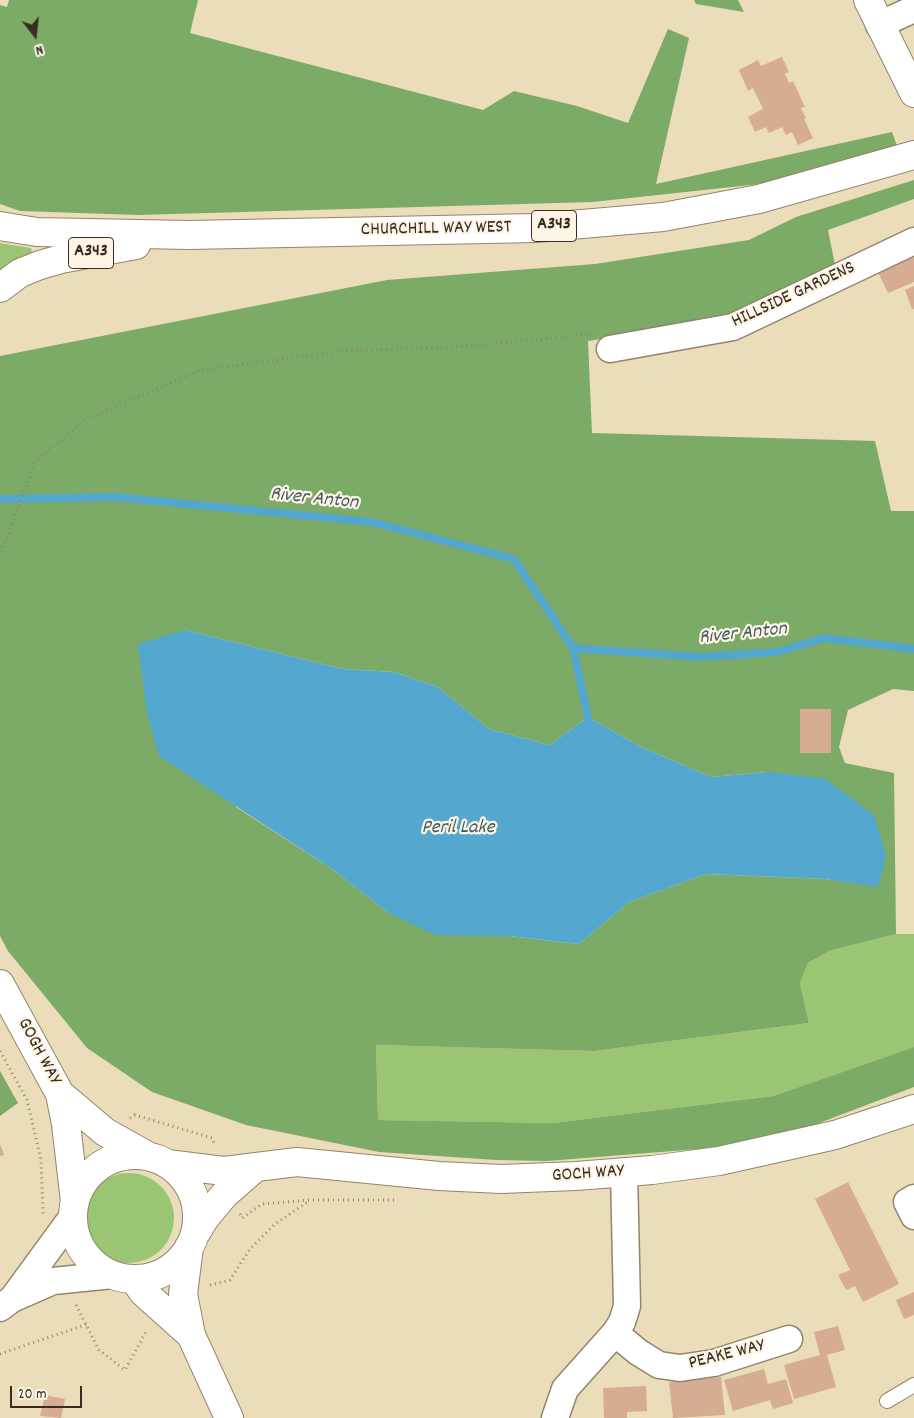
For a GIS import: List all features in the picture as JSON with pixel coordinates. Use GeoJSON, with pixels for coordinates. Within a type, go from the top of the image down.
{"type":"FeatureCollection","features":[{"type":"Feature","properties":{"kind":"street"},"geometry":{"type":"LineString","coordinates":[[868,0],[914,92]]}},
{"type":"Feature","properties":{"kind":"street"},"geometry":{"type":"LineString","coordinates":[[879,25],[914,9]]}},
{"type":"Feature","properties":{"kind":"street","name":"CHURCHILL WAY WEST"},"geometry":{"type":"LineString","coordinates":[[0,226],[37,232],[189,236],[536,228],[663,217],[758,199],[912,156]]}},
{"type":"Feature","properties":{"kind":"street","name":"CHURCHILL WAY WEST"},"geometry":{"type":"LineString","coordinates":[[0,288],[20,273],[61,258],[189,236]]}},
{"type":"Feature","properties":{"kind":"street","name":"HILLSIDE GARDENS"},"geometry":{"type":"LineString","coordinates":[[602,340],[733,327],[914,241]]}},
{"type":"Feature","properties":{"kind":"street","name":"GOGH WAY"},"geometry":{"type":"LineString","coordinates":[[0,984],[60,1094],[66,1124],[74,1209]]}},
{"type":"Feature","properties":{"kind":"street","name":"GOGH WAY"},"geometry":{"type":"LineString","coordinates":[[60,1094],[105,1132],[158,1160]]}},
{"type":"Feature","properties":{"kind":"street","name":"GOCH WAY"},"geometry":{"type":"LineString","coordinates":[[158,1160],[224,1171],[298,1162],[391,1172],[501,1179],[624,1172],[719,1161],[780,1148],[835,1135],[914,1109]]}},
{"type":"Feature","properties":{"kind":"street"},"geometry":{"type":"LineString","coordinates":[[6,1304],[46,1252],[74,1209],[84,1182],[100,1164],[125,1156],[158,1160],[181,1176],[191,1191],[196,1213],[184,1272],[183,1294],[192,1335],[229,1418]]}},
{"type":"Feature","properties":{"kind":"street"},"geometry":{"type":"LineString","coordinates":[[6,1304],[53,1281],[123,1277],[162,1272],[174,1264],[191,1242],[205,1218],[224,1195],[256,1167]]}},
{"type":"Feature","properties":{"kind":"street"},"geometry":{"type":"LineString","coordinates":[[555,1418],[565,1389],[615,1333],[622,1322],[627,1299],[624,1172]]}},
{"type":"Feature","properties":{"kind":"street"},"geometry":{"type":"LineString","coordinates":[[914,1198],[907,1202],[914,1216]]}},
{"type":"Feature","properties":{"kind":"street"},"geometry":{"type":"LineString","coordinates":[[74,1209],[77,1240],[84,1253],[94,1264],[123,1277],[192,1335]]}},
{"type":"Feature","properties":{"kind":"street","name":"PEAKE WAY"},"geometry":{"type":"LineString","coordinates":[[615,1333],[638,1352],[659,1365],[680,1368],[714,1363],[789,1339]]}},
{"type":"Feature","properties":{"kind":"lane"},"geometry":{"type":"LineString","coordinates":[[887,1401],[914,1385]]}},
{"type":"Feature","properties":{"kind":"path"},"geometry":{"type":"LineString","coordinates":[[0,552],[8,538],[35,462],[86,419],[201,370],[344,351],[456,347],[566,337],[602,340]]}},
{"type":"Feature","properties":{"kind":"path"},"geometry":{"type":"LineString","coordinates":[[0,1051],[27,1100],[40,1160],[46,1252]]}},
{"type":"Feature","properties":{"kind":"path"},"geometry":{"type":"LineString","coordinates":[[0,1354],[88,1324]]}},
{"type":"Feature","properties":{"kind":"green space"},"geometry":{"type":"Polygon","coordinates":[[[9,0],[198,0],[190,33],[483,110],[514,91],[577,106],[628,123],[668,29],[689,38],[656,184],[892,132],[897,146],[787,181],[593,202],[138,215],[20,211],[0,204],[0,5],[7,7],[9,0]]]}},
{"type":"Feature","properties":{"kind":"green space"},"geometry":{"type":"Polygon","coordinates":[[[694,0],[738,0],[744,12],[696,4],[694,0]]]}},
{"type":"Feature","properties":{"kind":"green space"},"geometry":{"type":"Polygon","coordinates":[[[914,180],[914,199],[828,230],[835,265],[713,321],[588,341],[592,433],[875,441],[891,511],[914,511],[914,691],[893,689],[848,710],[839,747],[845,763],[894,773],[896,934],[829,951],[808,963],[800,983],[809,1023],[594,1051],[376,1045],[378,1120],[553,1123],[773,1096],[914,1047],[914,1087],[806,1128],[711,1148],[547,1161],[496,1160],[379,1152],[246,1125],[152,1092],[87,1048],[8,951],[0,936],[0,356],[387,280],[595,264],[749,240],[796,217],[914,180]],[[185,630],[236,807],[332,869],[390,914],[509,936],[579,944],[629,902],[706,874],[825,879],[878,886],[767,772],[711,777],[641,747],[588,717],[550,745],[489,729],[438,687],[394,672],[343,669],[185,630]]]}},
{"type":"Feature","properties":{"kind":"green space"},"geometry":{"type":"Polygon","coordinates":[[[0,243],[31,248],[32,253],[0,272],[0,243]]]}},
{"type":"Feature","properties":{"kind":"green space"},"geometry":{"type":"Polygon","coordinates":[[[896,934],[914,934],[914,1047],[773,1096],[553,1123],[378,1120],[376,1045],[594,1051],[809,1023],[800,983],[808,963],[829,951],[896,934]]]}},
{"type":"Feature","properties":{"kind":"green space"},"geometry":{"type":"Polygon","coordinates":[[[0,1071],[18,1103],[0,1116],[0,1071]]]}},
{"type":"Feature","properties":{"kind":"green space"},"geometry":{"type":"Polygon","coordinates":[[[129,1173],[146,1176],[161,1186],[171,1201],[174,1218],[171,1235],[161,1250],[146,1260],[129,1263],[112,1260],[97,1250],[87,1235],[84,1218],[87,1201],[97,1186],[112,1176],[129,1173]]]}},
{"type":"Feature","properties":{"kind":"water","name":"Peril Lake"},"geometry":{"type":"Polygon","coordinates":[[[185,630],[343,669],[394,672],[438,687],[489,729],[550,745],[588,717],[641,747],[711,777],[767,772],[824,778],[874,815],[886,856],[878,887],[825,879],[706,874],[629,902],[579,944],[509,936],[436,935],[390,914],[332,869],[159,756],[147,714],[138,644],[185,630]]]}},
{"type":"Feature","properties":{"kind":"building"},"geometry":{"type":"Polygon","coordinates":[[[782,57],[789,72],[785,74],[789,83],[793,81],[805,107],[801,108],[813,138],[798,145],[792,132],[786,135],[782,127],[769,133],[766,127],[755,132],[748,117],[763,109],[753,88],[748,91],[739,70],[758,60],[761,66],[782,57]]]}},
{"type":"Feature","properties":{"kind":"building"},"geometry":{"type":"Polygon","coordinates":[[[914,251],[914,282],[888,293],[876,268],[914,251]]]}},
{"type":"Feature","properties":{"kind":"building"},"geometry":{"type":"Polygon","coordinates":[[[914,286],[914,309],[912,309],[905,290],[914,286]]]}},
{"type":"Feature","properties":{"kind":"building"},"geometry":{"type":"Polygon","coordinates":[[[800,709],[831,709],[831,753],[800,753],[800,709]]]}},
{"type":"Feature","properties":{"kind":"building"},"geometry":{"type":"Polygon","coordinates":[[[0,1144],[4,1155],[0,1156],[0,1144]]]}},
{"type":"Feature","properties":{"kind":"building"},"geometry":{"type":"Polygon","coordinates":[[[848,1182],[899,1284],[863,1302],[855,1286],[846,1290],[838,1275],[850,1270],[815,1199],[848,1182]]]}},
{"type":"Feature","properties":{"kind":"building"},"geometry":{"type":"Polygon","coordinates":[[[914,1292],[914,1315],[904,1319],[896,1300],[914,1292]]]}},
{"type":"Feature","properties":{"kind":"building"},"geometry":{"type":"Polygon","coordinates":[[[838,1326],[845,1350],[827,1355],[836,1387],[794,1399],[784,1365],[820,1355],[814,1332],[838,1326]]]}},
{"type":"Feature","properties":{"kind":"building"},"geometry":{"type":"Polygon","coordinates":[[[764,1369],[768,1384],[786,1379],[793,1403],[773,1409],[770,1400],[733,1411],[724,1380],[764,1369]]]}},
{"type":"Feature","properties":{"kind":"building"},"geometry":{"type":"Polygon","coordinates":[[[721,1377],[725,1415],[673,1418],[669,1382],[721,1377]]]}},
{"type":"Feature","properties":{"kind":"building"},"geometry":{"type":"Polygon","coordinates":[[[646,1386],[647,1411],[627,1412],[627,1418],[604,1418],[603,1388],[646,1386]]]}},
{"type":"Feature","properties":{"kind":"building"},"geometry":{"type":"Polygon","coordinates":[[[45,1395],[65,1399],[61,1418],[40,1416],[45,1395]]]}},
{"type":"Feature","properties":{"kind":"waterway","name":"River Anton"},"geometry":{"type":"LineString","coordinates":[[0,499],[115,497],[372,522],[514,559],[573,648],[588,717]]}},
{"type":"Feature","properties":{"kind":"waterway","name":"River Anton"},"geometry":{"type":"LineString","coordinates":[[573,648],[700,657],[777,652],[824,638],[914,649]]}}]}
